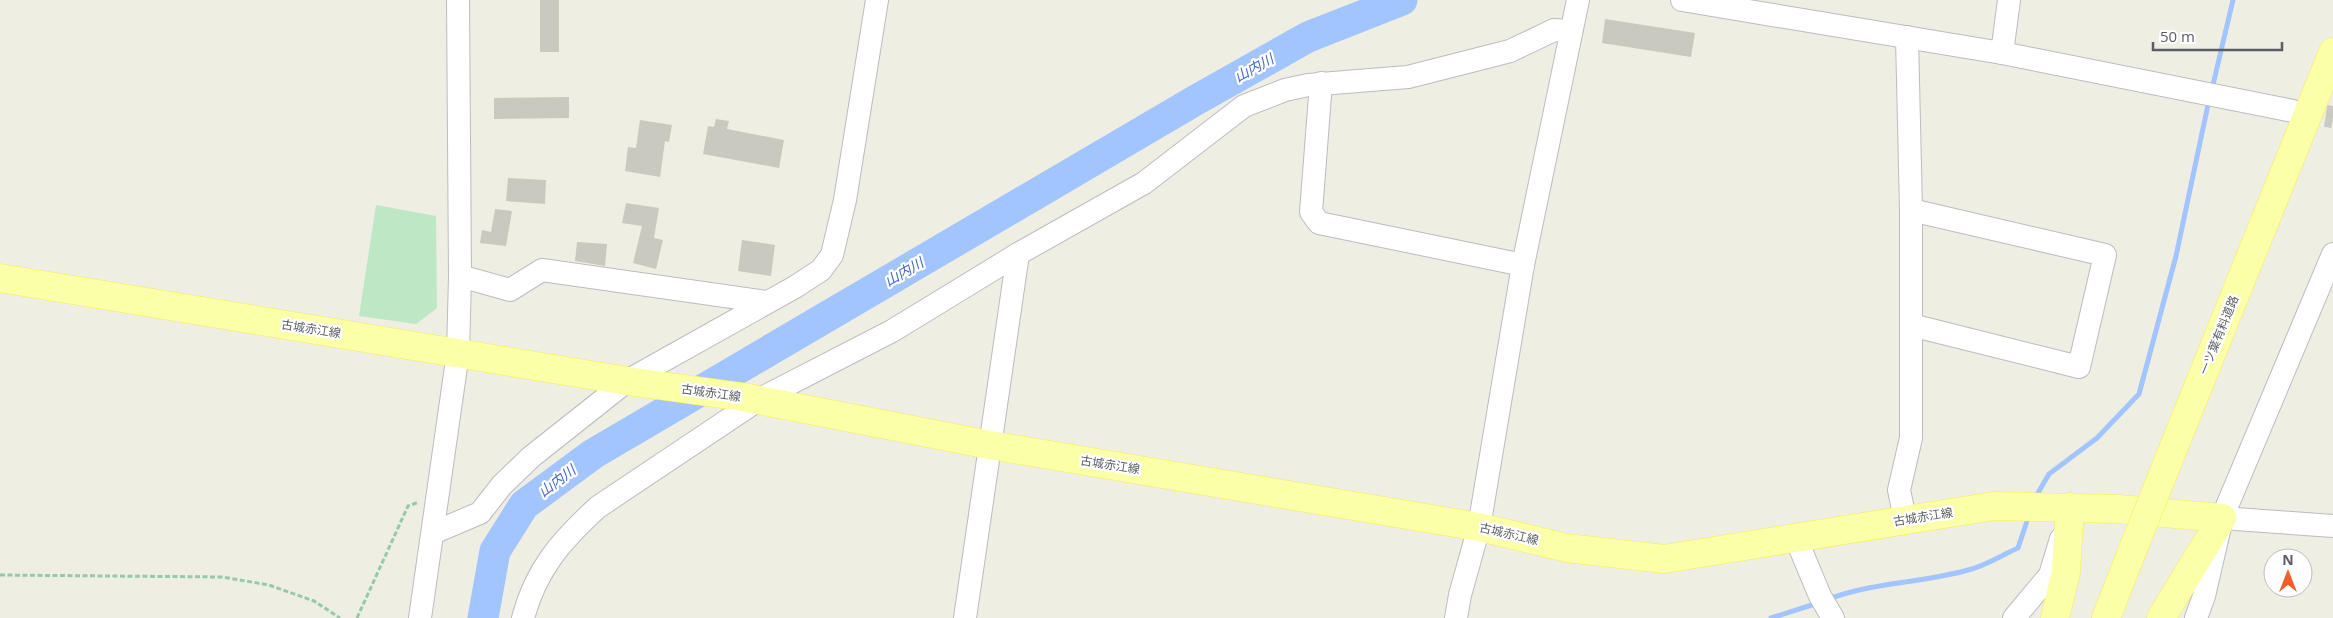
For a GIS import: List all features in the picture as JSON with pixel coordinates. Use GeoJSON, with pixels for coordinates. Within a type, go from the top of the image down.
{"type":"FeatureCollection","features":[{"type":"Feature","properties":{"kind":"main road","name":"一ツ葉有料道路"},"geometry":{"type":"LineString","coordinates":[[2106,618],[2333,52]]}},
{"type":"Feature","properties":{"kind":"main road","name":"古城赤江線"},"geometry":{"type":"LineString","coordinates":[[0,278],[635,382],[751,399],[990,445],[1479,527],[1567,548],[1664,559],[1794,536],[1994,506],[2118,509],[2222,518]]}},
{"type":"Feature","properties":{"kind":"main road"},"geometry":{"type":"LineString","coordinates":[[2055,618],[2066,572],[2070,507]]}},
{"type":"Feature","properties":{"kind":"main road"},"geometry":{"type":"LineString","coordinates":[[2161,618],[2222,518]]}},
{"type":"Feature","properties":{"kind":"street"},"geometry":{"type":"LineString","coordinates":[[420,618],[458,353],[460,276],[458,0]]}},
{"type":"Feature","properties":{"kind":"street"},"geometry":{"type":"LineString","coordinates":[[433,533],[480,513],[502,485],[532,457],[635,382],[822,270],[832,255],[845,200],[877,0]]}},
{"type":"Feature","properties":{"kind":"street"},"geometry":{"type":"LineString","coordinates":[[1456,618],[1460,595],[1479,527],[1523,265],[1578,0]]}},
{"type":"Feature","properties":{"kind":"street"},"geometry":{"type":"LineString","coordinates":[[1682,0],[2002,53],[2293,111]]}},
{"type":"Feature","properties":{"kind":"street"},"geometry":{"type":"LineString","coordinates":[[2002,53],[2009,0]]}},
{"type":"Feature","properties":{"kind":"street"},"geometry":{"type":"LineString","coordinates":[[522,618],[538,576],[579,525],[598,507],[751,399],[892,331],[1018,254],[1144,182],[1244,106],[1285,90],[1321,82],[1408,77],[1510,51],[1554,30],[1571,31]]}},
{"type":"Feature","properties":{"kind":"street"},"geometry":{"type":"LineString","coordinates":[[1905,519],[1899,490],[1911,438],[1911,210],[1907,37]]}},
{"type":"Feature","properties":{"kind":"street"},"geometry":{"type":"LineString","coordinates":[[1321,82],[1311,212],[1319,223],[1523,265]]}},
{"type":"Feature","properties":{"kind":"street"},"geometry":{"type":"LineString","coordinates":[[1911,210],[2105,255],[2079,366],[1911,325]]}},
{"type":"Feature","properties":{"kind":"street"},"geometry":{"type":"LineString","coordinates":[[965,618],[1018,254]]}},
{"type":"Feature","properties":{"kind":"street"},"geometry":{"type":"LineString","coordinates":[[2196,618],[2204,596],[2222,518],[2333,254]]}},
{"type":"Feature","properties":{"kind":"street"},"geometry":{"type":"LineString","coordinates":[[460,276],[510,290],[542,270],[766,302]]}},
{"type":"Feature","properties":{"kind":"street"},"geometry":{"type":"LineString","coordinates":[[2014,618],[2050,575],[2070,507]]}},
{"type":"Feature","properties":{"kind":"street"},"geometry":{"type":"LineString","coordinates":[[2222,518],[2333,526]]}},
{"type":"Feature","properties":{"kind":"street"},"geometry":{"type":"LineString","coordinates":[[1794,536],[1820,596],[1832,618]]}},
{"type":"Feature","properties":{"kind":"path"},"geometry":{"type":"LineString","coordinates":[[357,618],[408,506],[439,494]]}},
{"type":"Feature","properties":{"kind":"path"},"geometry":{"type":"LineString","coordinates":[[0,575],[222,576],[269,585],[314,601],[340,618]]}},
{"type":"Feature","properties":{"kind":"green space"},"geometry":{"type":"Polygon","coordinates":[[[376,205],[436,216],[437,308],[416,324],[359,316],[376,205]]]}},
{"type":"Feature","properties":{"kind":"building"},"geometry":{"type":"Polygon","coordinates":[[[540,0],[559,0],[559,52],[540,52],[540,0]]]}},
{"type":"Feature","properties":{"kind":"building"},"geometry":{"type":"Polygon","coordinates":[[[1605,19],[1695,33],[1691,57],[1602,43],[1605,19]]]}},
{"type":"Feature","properties":{"kind":"building"},"geometry":{"type":"Polygon","coordinates":[[[569,97],[569,118],[494,119],[494,98],[569,97]]]}},
{"type":"Feature","properties":{"kind":"building"},"geometry":{"type":"Polygon","coordinates":[[[716,119],[729,121],[727,129],[784,140],[779,168],[703,154],[708,126],[714,127],[716,119]]]}},
{"type":"Feature","properties":{"kind":"building"},"geometry":{"type":"Polygon","coordinates":[[[640,120],[672,125],[669,142],[665,141],[660,177],[625,171],[628,147],[636,148],[640,120]]]}},
{"type":"Feature","properties":{"kind":"building"},"geometry":{"type":"Polygon","coordinates":[[[508,178],[546,180],[545,204],[506,201],[508,178]]]}},
{"type":"Feature","properties":{"kind":"building"},"geometry":{"type":"Polygon","coordinates":[[[626,203],[659,208],[654,238],[663,240],[656,269],[633,263],[642,226],[622,223],[626,203]]]}},
{"type":"Feature","properties":{"kind":"building"},"geometry":{"type":"Polygon","coordinates":[[[495,209],[512,211],[506,246],[480,243],[482,230],[491,232],[495,209]]]}},
{"type":"Feature","properties":{"kind":"building"},"geometry":{"type":"Polygon","coordinates":[[[742,240],[775,245],[771,276],[738,271],[742,240]]]}},
{"type":"Feature","properties":{"kind":"building"},"geometry":{"type":"Polygon","coordinates":[[[577,242],[607,244],[605,266],[575,261],[577,242]]]}},
{"type":"Feature","properties":{"kind":"waterway","name":"山内川"},"geometry":{"type":"LineString","coordinates":[[483,618],[495,551],[524,505],[593,454],[1196,100],[1308,37],[1402,0]]}},
{"type":"Feature","properties":{"kind":"waterway"},"geometry":{"type":"LineString","coordinates":[[2212,89],[2233,0]]}},
{"type":"Feature","properties":{"kind":"waterway"},"geometry":{"type":"LineString","coordinates":[[2035,498],[2049,474],[2097,438],[2139,394],[2176,256],[2209,100]]}},
{"type":"Feature","properties":{"kind":"waterway"},"geometry":{"type":"LineString","coordinates":[[1829,599],[1863,589],[1933,578],[1981,566],[2018,548],[2029,515]]}},
{"type":"Feature","properties":{"kind":"waterway"},"geometry":{"type":"LineString","coordinates":[[1771,618],[1818,603]]}},
{"type":"Feature","properties":{"kind":"tunnel"},"geometry":{"type":"LineString","coordinates":[[2293,111],[2333,117]]}}]}
